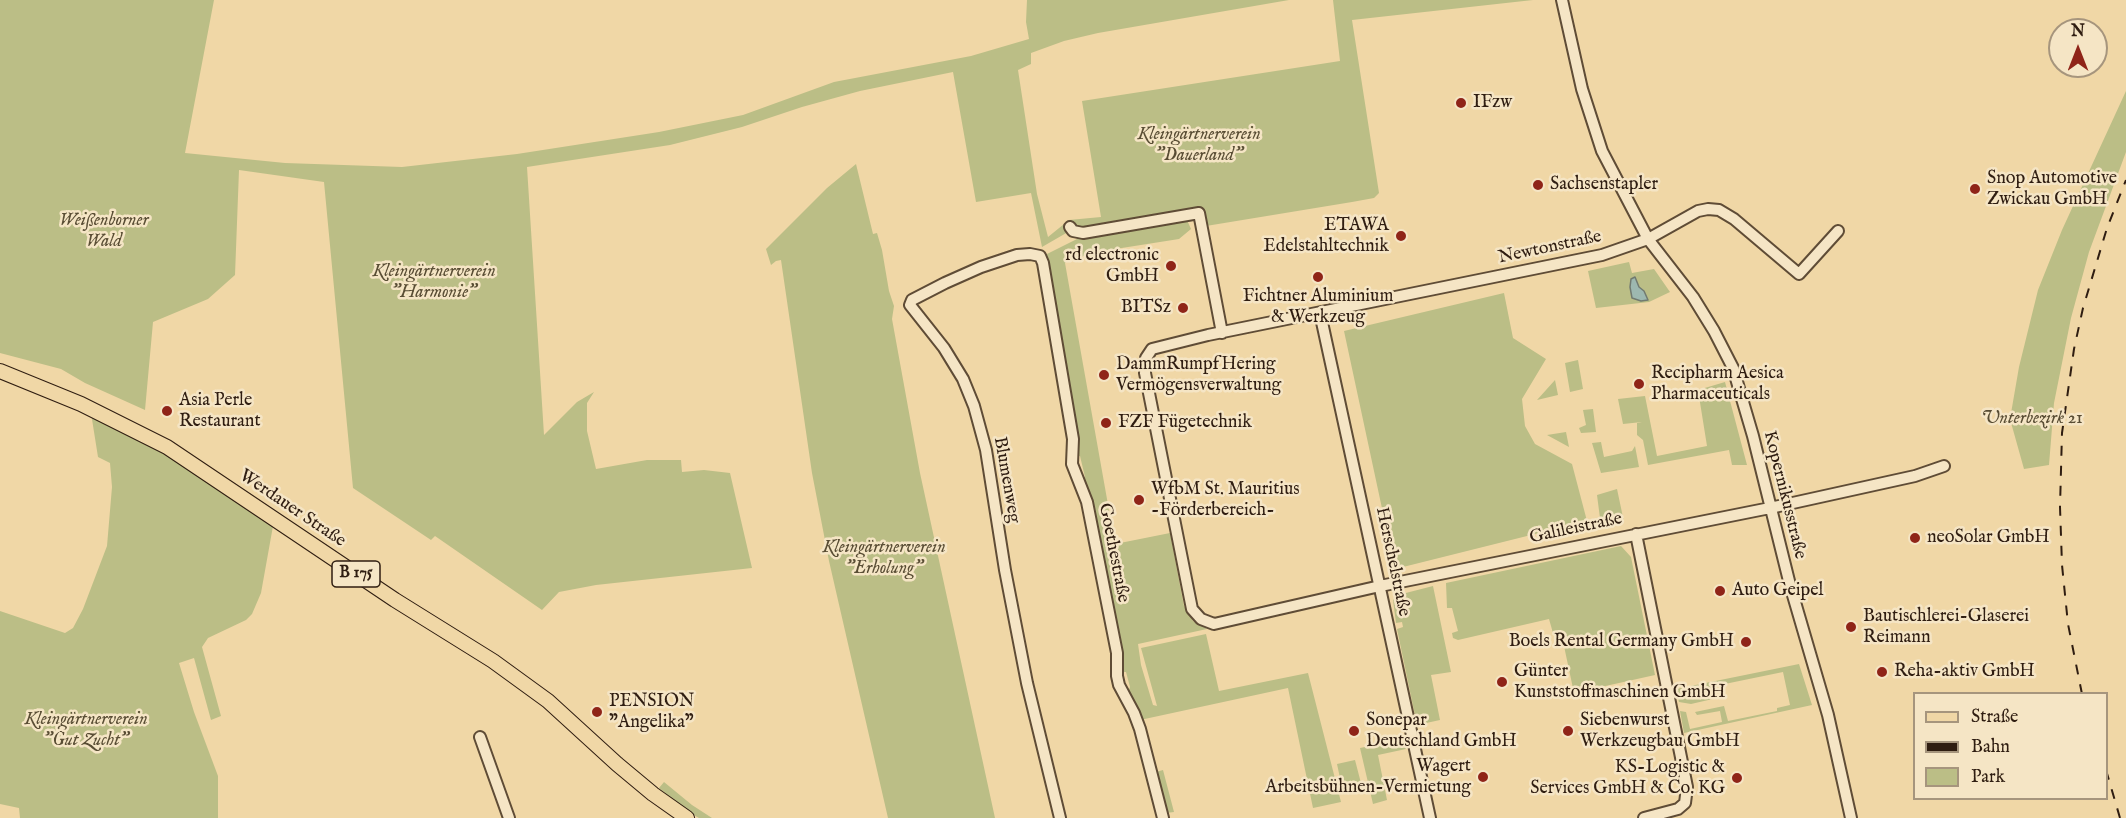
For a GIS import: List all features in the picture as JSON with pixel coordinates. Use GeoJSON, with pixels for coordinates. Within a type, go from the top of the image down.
{"type":"FeatureCollection","features":[{"type":"Feature","properties":{"kind":"main road","name":"Werdauer Straße"},"geometry":{"type":"LineString","coordinates":[[0,371],[81,404],[166,447],[520,681],[548,701],[644,787],[687,818]]}},
{"type":"Feature","properties":{"kind":"street","name":"Kopernikusstraße"},"geometry":{"type":"LineString","coordinates":[[1562,0],[1582,89],[1602,150],[1648,239],[1693,297],[1733,368],[1790,585],[1828,715],[1851,818]]}},
{"type":"Feature","properties":{"kind":"street","name":"Newtonstraße"},"geometry":{"type":"LineString","coordinates":[[1214,624],[1201,620],[1192,609],[1145,373],[1146,358],[1152,349],[1320,312],[1602,255],[1648,239],[1698,211],[1708,209],[1719,210],[1749,229],[1799,274],[1838,231]]}},
{"type":"Feature","properties":{"kind":"street"},"geometry":{"type":"LineString","coordinates":[[1070,227],[1073,231],[1083,233],[1199,213],[1222,333]]}},
{"type":"Feature","properties":{"kind":"street","name":"Blumenweg"},"geometry":{"type":"LineString","coordinates":[[1040,256],[1017,255],[999,260],[945,283],[912,300],[910,305],[944,348],[963,379],[974,406],[986,450],[1023,664],[1060,818]]}},
{"type":"Feature","properties":{"kind":"street","name":"Goethestraße"},"geometry":{"type":"LineString","coordinates":[[1040,256],[1070,416],[1073,439],[1072,464],[1087,502],[1117,653],[1116,676],[1140,729],[1163,818]]}},
{"type":"Feature","properties":{"kind":"street","name":"Herschelstraße"},"geometry":{"type":"LineString","coordinates":[[1320,312],[1430,818]]}},
{"type":"Feature","properties":{"kind":"street","name":"Galileistraße"},"geometry":{"type":"LineString","coordinates":[[1214,624],[1380,586],[1770,508],[1915,476],[1944,466]]}},
{"type":"Feature","properties":{"kind":"street"},"geometry":{"type":"LineString","coordinates":[[1636,534],[1687,787],[1685,803],[1678,809],[1644,818]]}},
{"type":"Feature","properties":{"kind":"street"},"geometry":{"type":"LineString","coordinates":[[480,737],[509,818]]}},
{"type":"Feature","properties":{"kind":"green space"},"geometry":{"type":"Polygon","coordinates":[[[0,0],[214,0],[185,153],[285,163],[402,167],[517,154],[659,132],[743,115],[834,82],[971,56],[1029,39],[1026,22],[1027,0],[1289,0],[1098,33],[1064,41],[1031,53],[1031,64],[1018,70],[1037,194],[1048,237],[1069,220],[1101,217],[1082,101],[1340,61],[1333,0],[1533,0],[1352,20],[1379,193],[1374,198],[1352,202],[1206,226],[1202,207],[1102,223],[1068,232],[1042,247],[1031,193],[976,202],[953,72],[860,91],[742,127],[670,145],[527,167],[544,435],[577,402],[594,392],[587,403],[587,431],[596,469],[647,460],[681,460],[682,472],[704,470],[730,473],[752,568],[596,585],[559,592],[542,610],[435,536],[431,540],[353,488],[324,182],[239,170],[235,275],[208,299],[153,322],[145,410],[85,383],[61,369],[0,353],[0,0]]]}},
{"type":"Feature","properties":{"kind":"green space","name":"Unterbezirk 21"},"geometry":{"type":"Polygon","coordinates":[[[2126,91],[2126,152],[2089,252],[2071,318],[2054,403],[2049,465],[2024,469],[2010,419],[2019,367],[2038,290],[2062,230],[2126,91]]]}},
{"type":"Feature","properties":{"kind":"green space","name":"Kleingärtnerverein \"Erholung\""},"geometry":{"type":"Polygon","coordinates":[[[856,164],[873,234],[877,233],[882,250],[894,306],[892,319],[920,473],[995,818],[888,818],[829,561],[812,473],[781,260],[771,265],[766,249],[827,188],[856,164]]]}},
{"type":"Feature","properties":{"kind":"green space"},"geometry":{"type":"Polygon","coordinates":[[[1187,220],[1191,229],[1179,239],[1109,250],[1067,260],[1065,263],[1115,544],[1170,533],[1184,606],[1193,621],[1207,629],[1138,644],[1141,665],[1153,705],[1157,706],[1141,648],[1206,634],[1219,691],[1308,673],[1341,802],[1313,808],[1288,688],[1140,720],[1127,695],[1130,687],[1126,672],[1119,672],[1080,480],[1085,477],[1080,456],[1074,457],[1078,441],[1077,432],[1050,274],[1043,256],[1077,239],[1187,220]]]}},
{"type":"Feature","properties":{"kind":"green space"},"geometry":{"type":"Polygon","coordinates":[[[1629,262],[1632,273],[1654,269],[1670,292],[1649,302],[1596,308],[1588,271],[1629,262]]]}},
{"type":"Feature","properties":{"kind":"green space"},"geometry":{"type":"Polygon","coordinates":[[[1504,293],[1513,338],[1546,359],[1522,399],[1525,426],[1535,444],[1572,464],[1587,521],[1395,569],[1344,331],[1504,293]]]}},
{"type":"Feature","properties":{"kind":"green space"},"geometry":{"type":"Polygon","coordinates":[[[1578,360],[1583,389],[1570,392],[1565,363],[1578,360]]]}},
{"type":"Feature","properties":{"kind":"green space"},"geometry":{"type":"Polygon","coordinates":[[[1555,380],[1558,395],[1537,400],[1555,380]]]}},
{"type":"Feature","properties":{"kind":"green space"},"geometry":{"type":"Polygon","coordinates":[[[1725,382],[1747,465],[1732,465],[1729,450],[1648,465],[1643,440],[1637,435],[1637,423],[1642,422],[1623,424],[1618,399],[1645,396],[1657,456],[1707,446],[1698,390],[1725,382]]]}},
{"type":"Feature","properties":{"kind":"green space"},"geometry":{"type":"Polygon","coordinates":[[[1593,409],[1596,432],[1581,433],[1579,428],[1586,425],[1583,410],[1593,409]]]}},
{"type":"Feature","properties":{"kind":"green space","name":"Kleingärtnerverein \"Gut Zucht\""},"geometry":{"type":"Polygon","coordinates":[[[91,413],[153,443],[273,526],[261,593],[252,614],[246,620],[208,638],[202,647],[221,716],[211,720],[194,658],[179,663],[194,712],[218,776],[218,818],[20,818],[19,808],[0,804],[0,611],[65,633],[73,628],[83,609],[107,546],[112,487],[110,463],[98,457],[91,413]]]}},
{"type":"Feature","properties":{"kind":"green space"},"geometry":{"type":"Polygon","coordinates":[[[1566,432],[1569,447],[1547,435],[1566,432]]]}},
{"type":"Feature","properties":{"kind":"green space"},"geometry":{"type":"Polygon","coordinates":[[[1601,442],[1604,457],[1632,451],[1635,446],[1639,467],[1601,473],[1592,443],[1601,442]]]}},
{"type":"Feature","properties":{"kind":"green space"},"geometry":{"type":"Polygon","coordinates":[[[1617,489],[1624,522],[1601,526],[1597,495],[1617,489]]]}},
{"type":"Feature","properties":{"kind":"green space"},"geometry":{"type":"Polygon","coordinates":[[[1621,546],[1631,557],[1655,675],[1574,693],[1561,632],[1553,633],[1549,619],[1458,640],[1453,638],[1452,633],[1458,631],[1452,608],[1447,608],[1446,583],[1621,546]]]}},
{"type":"Feature","properties":{"kind":"green space"},"geometry":{"type":"Polygon","coordinates":[[[1433,586],[1451,672],[1431,675],[1440,720],[1417,725],[1397,629],[1403,627],[1402,622],[1396,623],[1393,600],[1398,595],[1433,586]]]}},
{"type":"Feature","properties":{"kind":"green space"},"geometry":{"type":"Polygon","coordinates":[[[1799,664],[1812,705],[1684,733],[1680,711],[1686,712],[1690,729],[1722,722],[1720,711],[1697,715],[1695,712],[1724,706],[1728,721],[1777,711],[1777,708],[1790,705],[1783,672],[1715,686],[1717,698],[1691,704],[1679,702],[1676,689],[1799,664]]]}},
{"type":"Feature","properties":{"kind":"green space"},"geometry":{"type":"Polygon","coordinates":[[[1403,739],[1406,749],[1378,755],[1387,800],[1373,804],[1360,748],[1403,739]]]}},
{"type":"Feature","properties":{"kind":"green space"},"geometry":{"type":"Polygon","coordinates":[[[1355,760],[1362,787],[1343,792],[1337,764],[1355,760]]]}},
{"type":"Feature","properties":{"kind":"green space"},"geometry":{"type":"Polygon","coordinates":[[[1163,770],[1174,812],[1166,813],[1156,772],[1163,770]]]}},
{"type":"Feature","properties":{"kind":"green space"},"geometry":{"type":"Polygon","coordinates":[[[664,782],[712,818],[699,818],[688,812],[659,788],[664,782]]]}},
{"type":"Feature","properties":{"kind":"water"},"geometry":{"type":"Polygon","coordinates":[[[1635,277],[1648,300],[1641,301],[1632,298],[1631,279],[1635,277]]]}},
{"type":"Feature","properties":{"kind":"railway"},"geometry":{"type":"LineString","coordinates":[[2082,692],[2068,624],[2062,565],[2060,507],[2062,433],[2074,349],[2083,308],[2107,228],[2126,180]]}},
{"type":"Feature","properties":{"kind":"railway"},"geometry":{"type":"LineString","coordinates":[[2108,777],[2120,818]]}},
{"type":"Feature","properties":{"kind":"place","name":"IFzw"},"geometry":{"type":"Point","coordinates":[1461,103]}},
{"type":"Feature","properties":{"kind":"place","name":"Sachsenstapler"},"geometry":{"type":"Point","coordinates":[1538,185]}},
{"type":"Feature","properties":{"kind":"place","name":"Snop Automotive Zwickau GmbH"},"geometry":{"type":"Point","coordinates":[1975,189]}},
{"type":"Feature","properties":{"kind":"place","name":"ETAWA Edelstahltechnik"},"geometry":{"type":"Point","coordinates":[1401,236]}},
{"type":"Feature","properties":{"kind":"place","name":"rd electronic GmbH"},"geometry":{"type":"Point","coordinates":[1171,266]}},
{"type":"Feature","properties":{"kind":"place","name":"Fichtner Aluminium & Werkzeug"},"geometry":{"type":"Point","coordinates":[1318,277]}},
{"type":"Feature","properties":{"kind":"place","name":"BITSz"},"geometry":{"type":"Point","coordinates":[1183,308]}},
{"type":"Feature","properties":{"kind":"place","name":"DammRumpfHering Vermögensverwaltung"},"geometry":{"type":"Point","coordinates":[1104,375]}},
{"type":"Feature","properties":{"kind":"place","name":"Recipharm Aesica Pharmaceuticals"},"geometry":{"type":"Point","coordinates":[1639,384]}},
{"type":"Feature","properties":{"kind":"place","name":"Asia Perle Restaurant"},"geometry":{"type":"Point","coordinates":[167,411]}},
{"type":"Feature","properties":{"kind":"place","name":"FZF Fügetechnik"},"geometry":{"type":"Point","coordinates":[1106,423]}},
{"type":"Feature","properties":{"kind":"place","name":"WfbM St. Mauritius -Förderbereich-"},"geometry":{"type":"Point","coordinates":[1139,500]}},
{"type":"Feature","properties":{"kind":"place","name":"neoSolar GmbH"},"geometry":{"type":"Point","coordinates":[1915,538]}},
{"type":"Feature","properties":{"kind":"place","name":"Auto Geipel"},"geometry":{"type":"Point","coordinates":[1720,591]}},
{"type":"Feature","properties":{"kind":"place","name":"Bautischlerei-Glaserei Reimann"},"geometry":{"type":"Point","coordinates":[1851,627]}},
{"type":"Feature","properties":{"kind":"place","name":"Boels Rental Germany GmbH"},"geometry":{"type":"Point","coordinates":[1746,642]}},
{"type":"Feature","properties":{"kind":"place","name":"Reha-aktiv GmbH"},"geometry":{"type":"Point","coordinates":[1882,672]}},
{"type":"Feature","properties":{"kind":"place","name":"Günter Kunststoffmaschinen GmbH"},"geometry":{"type":"Point","coordinates":[1502,682]}},
{"type":"Feature","properties":{"kind":"place","name":"PENSION \"Angelika\""},"geometry":{"type":"Point","coordinates":[597,712]}},
{"type":"Feature","properties":{"kind":"place","name":"Sonepar Deutschland GmbH"},"geometry":{"type":"Point","coordinates":[1354,731]}},
{"type":"Feature","properties":{"kind":"place","name":"Siebenwurst Werkzeugbau GmbH"},"geometry":{"type":"Point","coordinates":[1568,731]}},
{"type":"Feature","properties":{"kind":"place","name":"Wagert Arbeitsbühnen-Vermietung"},"geometry":{"type":"Point","coordinates":[1483,777]}},
{"type":"Feature","properties":{"kind":"place","name":"KS-Logistic & Services GmbH & Co. KG"},"geometry":{"type":"Point","coordinates":[1737,778]}},
{"type":"Feature","properties":{"kind":"park label","name":"Kleingärtnerverein \"Dauerland\""},"geometry":{"type":"Point","coordinates":[1199,145]}},
{"type":"Feature","properties":{"kind":"park label","name":"Weißenborner Wald"},"geometry":{"type":"Point","coordinates":[104,231]}},
{"type":"Feature","properties":{"kind":"park label","name":"Kleingärtnerverein \"Harmonie\""},"geometry":{"type":"Point","coordinates":[434,282]}}]}
